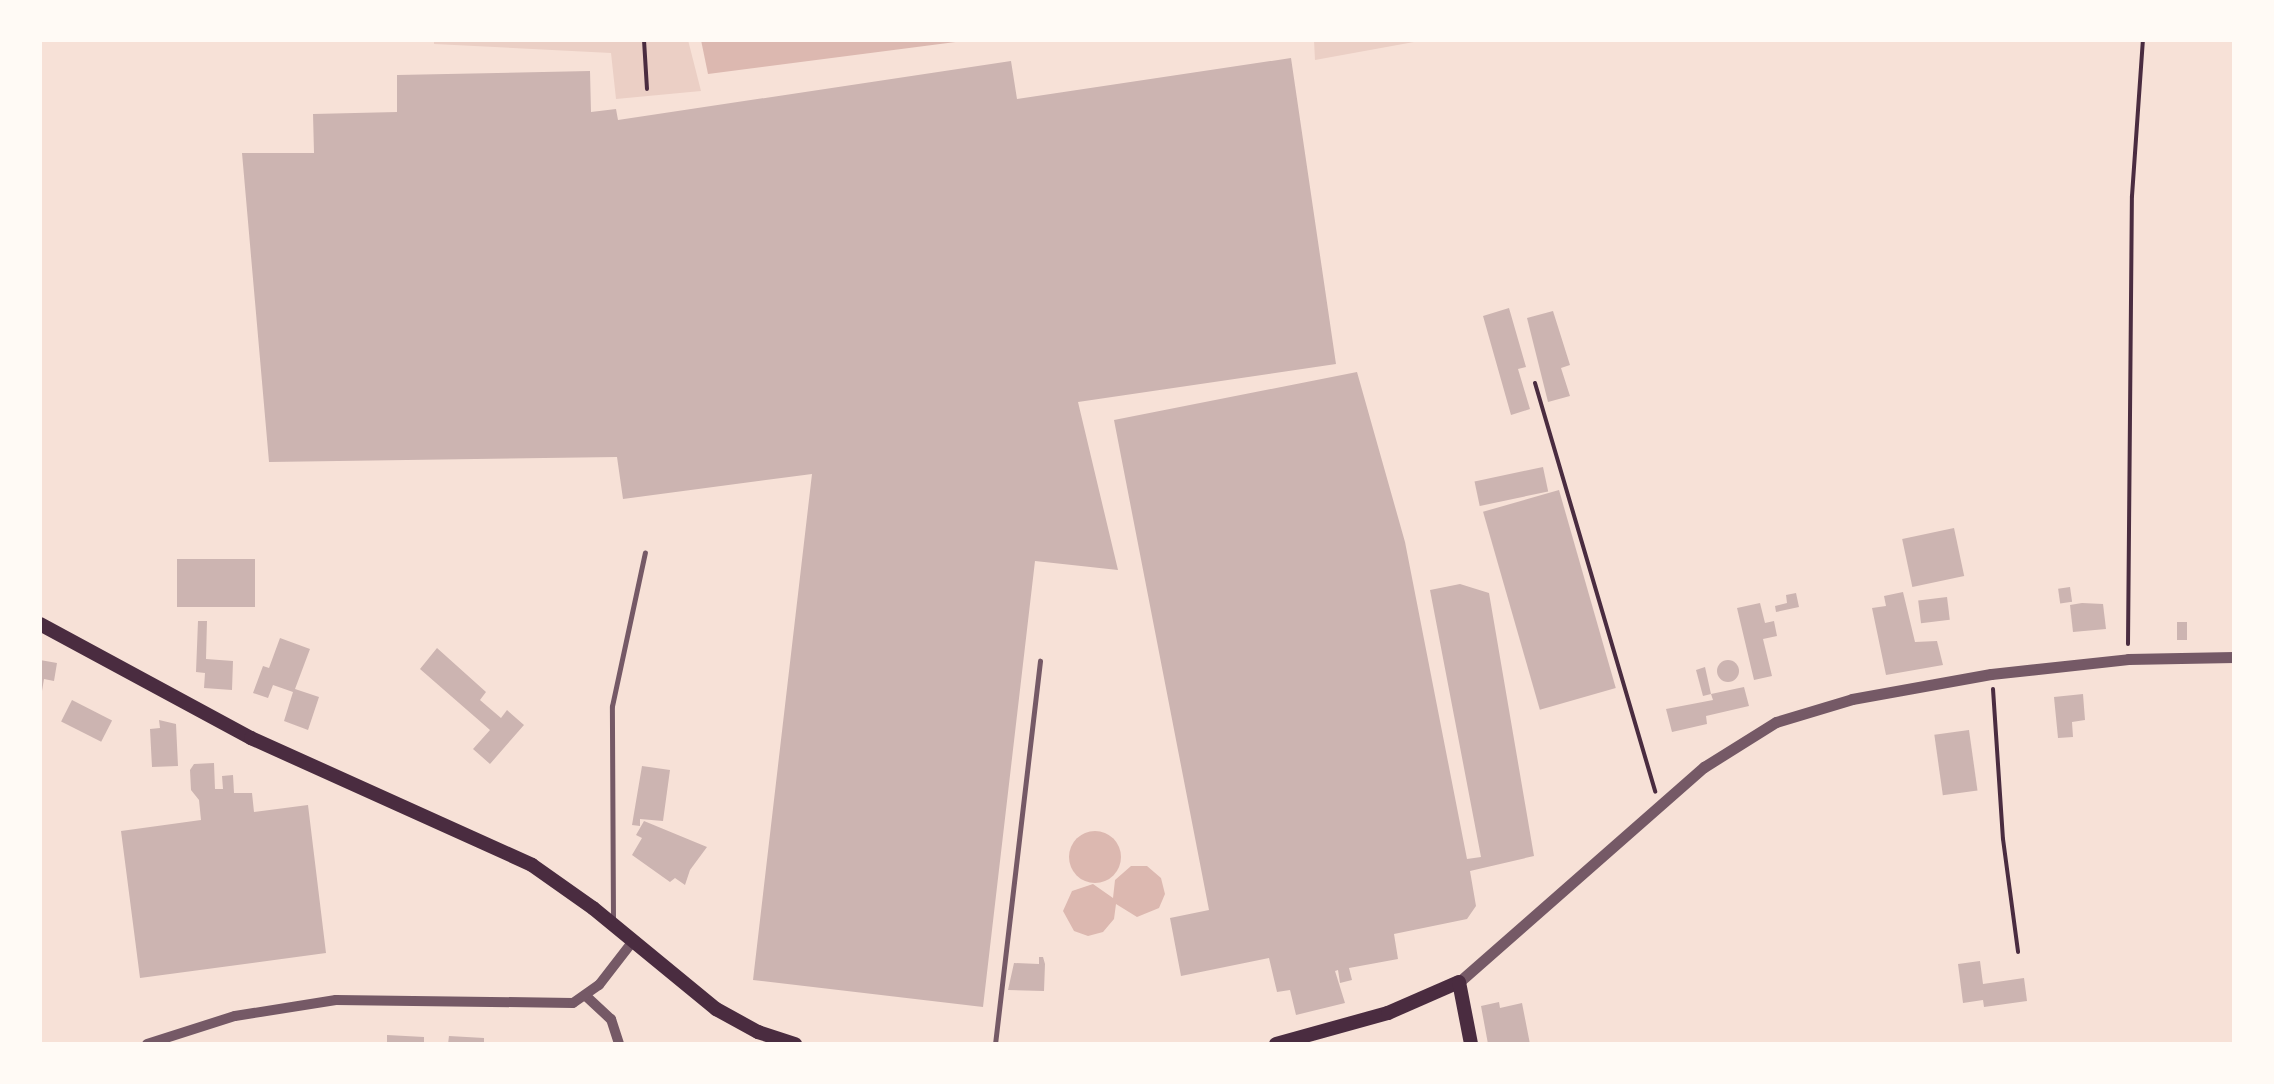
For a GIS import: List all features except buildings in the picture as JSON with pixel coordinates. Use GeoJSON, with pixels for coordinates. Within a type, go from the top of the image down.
{"type":"FeatureCollection","features":[{"type":"Feature","properties":{"kind":"main road"},"geometry":{"type":"LineString","coordinates":[[40,624],[241,733],[520,858],[613,924],[736,1021],[795,1044]]}},
{"type":"Feature","properties":{"kind":"main road"},"geometry":{"type":"LineString","coordinates":[[1276,1044],[1378,1016],[1459,982],[1471,1044]]}},
{"type":"Feature","properties":{"kind":"street"},"geometry":{"type":"LineString","coordinates":[[1459,982],[1531,924],[1717,758],[1776,722],[1852,698],[1992,674],[2128,659],[2234,657]]}},
{"type":"Feature","properties":{"kind":"street"},"geometry":{"type":"LineString","coordinates":[[148,1044],[182,1038],[248,1013],[336,1000],[548,1005],[587,996],[632,941]]}},
{"type":"Feature","properties":{"kind":"street"},"geometry":{"type":"LineString","coordinates":[[587,996],[611,1019],[618,1044]]}},
{"type":"Feature","properties":{"kind":"lane"},"geometry":{"type":"LineString","coordinates":[[613,924],[612,706],[645,552]]}},
{"type":"Feature","properties":{"kind":"lane"},"geometry":{"type":"LineString","coordinates":[[995,1044],[1040,661]]}},
{"type":"Feature","properties":{"kind":"path"},"geometry":{"type":"LineString","coordinates":[[644,40],[647,90]]}},
{"type":"Feature","properties":{"kind":"path"},"geometry":{"type":"LineString","coordinates":[[2128,659],[2132,196],[2143,40]]}},
{"type":"Feature","properties":{"kind":"path"},"geometry":{"type":"LineString","coordinates":[[1535,383],[1659,806]]}},
{"type":"Feature","properties":{"kind":"path"},"geometry":{"type":"LineString","coordinates":[[1992,674],[2003,839],[2018,952]]}},
{"type":"Feature","properties":{"kind":"shaded area"},"geometry":{"type":"Polygon","coordinates":[[[434,40],[688,40],[701,91],[616,99],[611,53],[434,44],[434,40]]]}},
{"type":"Feature","properties":{"kind":"shaded area"},"geometry":{"type":"Polygon","coordinates":[[[701,40],[971,40],[708,74],[701,40]]]}},
{"type":"Feature","properties":{"kind":"shaded area"},"geometry":{"type":"Polygon","coordinates":[[[1314,40],[1425,40],[1315,60],[1314,40]]]}},
{"type":"Feature","properties":{"kind":"shaded area"},"geometry":{"type":"Polygon","coordinates":[[[1095,831],[1113,839],[1121,857],[1113,875],[1095,883],[1077,875],[1069,857],[1077,839],[1095,831]]]}},
{"type":"Feature","properties":{"kind":"shaded area"},"geometry":{"type":"Polygon","coordinates":[[[1131,866],[1147,866],[1161,878],[1165,894],[1159,908],[1137,917],[1116,904],[1114,919],[1103,932],[1088,936],[1074,931],[1063,911],[1072,891],[1093,884],[1113,898],[1115,880],[1131,866]]]}}]}
